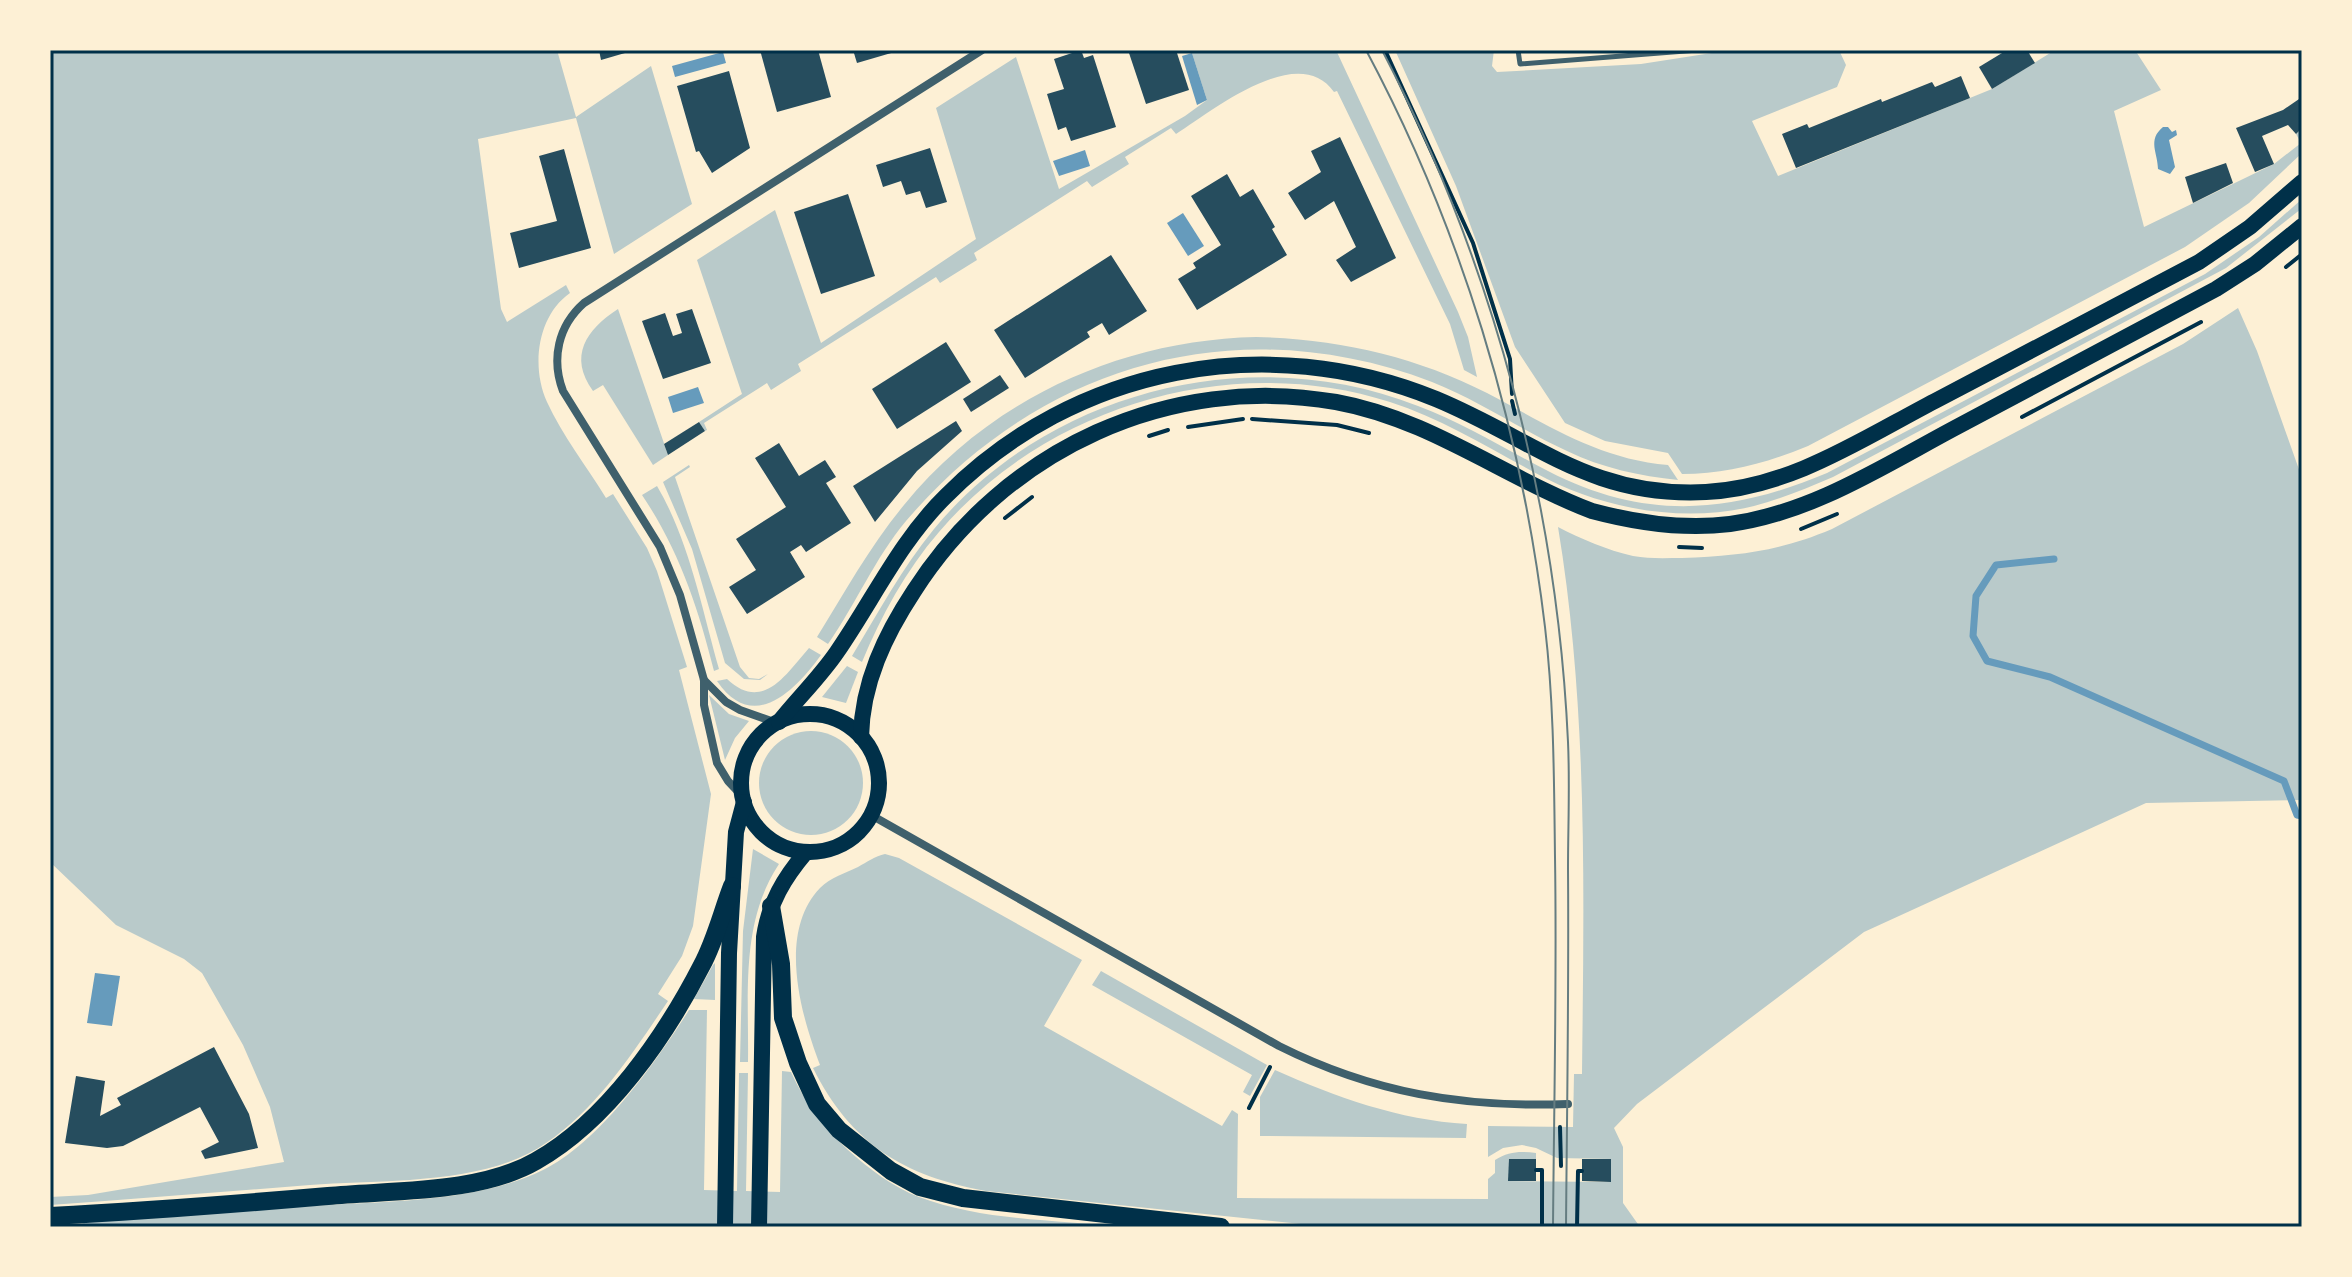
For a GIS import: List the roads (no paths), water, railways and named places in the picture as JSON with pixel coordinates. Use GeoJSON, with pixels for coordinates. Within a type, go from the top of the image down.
{"type":"FeatureCollection","features":[{"type":"Feature","properties":{"kind":"highway"},"geometry":{"type":"LineString","coordinates":[[50,1216],[203,1208],[447,1186],[496,1178],[534,1163],[569,1139],[601,1109],[656,1040],[704,962],[732,886]]}},
{"type":"Feature","properties":{"kind":"highway"},"geometry":{"type":"LineString","coordinates":[[771,906],[781,964],[783,1018],[798,1063],[817,1104],[839,1130],[891,1171],[920,1187],[963,1198],[1221,1227]]}},
{"type":"Feature","properties":{"kind":"main road"},"geometry":{"type":"LineString","coordinates":[[725,1227],[732,886],[736,832],[744,800],[742,773],[750,751],[836,654],[897,556],[944,497],[1011,442],[1055,416],[1114,389],[1159,376],[1216,366],[1267,363],[1332,368],[1382,379],[1447,404],[1579,472],[1601,480],[1663,492],[1712,492],[1747,487],[1819,462],[2199,262],[2250,227],[2302,182]]}},
{"type":"Feature","properties":{"kind":"main road"},"geometry":{"type":"LineString","coordinates":[[861,737],[866,687],[893,626],[927,570],[957,531],[991,499],[1035,465],[1078,441],[1127,420],[1185,404],[1240,397],[1288,396],[1336,402],[1420,428],[1555,496],[1592,511],[1643,523],[1689,526],[1730,524],[1782,512],[1847,485],[2216,289],[2255,264],[2302,226]]}},
{"type":"Feature","properties":{"kind":"main road"},"geometry":{"type":"LineString","coordinates":[[744,800],[753,821],[767,837],[785,848],[806,852],[839,846],[858,833],[871,815],[878,795],[879,774],[873,754],[861,737],[837,719],[818,715],[798,715],[778,722]]}},
{"type":"Feature","properties":{"kind":"main road"},"geometry":{"type":"LineString","coordinates":[[759,1227],[766,922],[781,883],[806,852]]}},
{"type":"Feature","properties":{"kind":"street"},"geometry":{"type":"LineString","coordinates":[[744,800],[717,763],[704,705],[704,680],[680,595],[660,547],[563,391],[556,369],[559,341],[569,318],[584,303],[982,50]]}},
{"type":"Feature","properties":{"kind":"street"},"geometry":{"type":"LineString","coordinates":[[704,680],[726,702],[740,710],[778,722]]}},
{"type":"Feature","properties":{"kind":"street"},"geometry":{"type":"LineString","coordinates":[[871,815],[1318,1066],[1371,1084],[1418,1095],[1478,1103],[1568,1104]]}},
{"type":"Feature","properties":{"kind":"lane"},"geometry":{"type":"LineString","coordinates":[[1518,50],[1520,64],[1698,50]]}},
{"type":"Feature","properties":{"kind":"water"},"geometry":{"type":"Polygon","coordinates":[[[723,52],[726,63],[675,77],[672,66],[723,52]]]}},
{"type":"Feature","properties":{"kind":"water"},"geometry":{"type":"Polygon","coordinates":[[[1192,53],[1207,100],[1197,105],[1182,56],[1192,53]]]}},
{"type":"Feature","properties":{"kind":"water"},"geometry":{"type":"Polygon","coordinates":[[[2163,127],[2168,127],[2172,132],[2176,130],[2177,135],[2169,140],[2175,167],[2170,174],[2158,169],[2154,147],[2155,137],[2163,127]]]}},
{"type":"Feature","properties":{"kind":"water"},"geometry":{"type":"Polygon","coordinates":[[[1085,150],[1090,166],[1059,176],[1053,161],[1085,150]]]}},
{"type":"Feature","properties":{"kind":"water"},"geometry":{"type":"Polygon","coordinates":[[[1183,213],[1204,246],[1188,256],[1167,223],[1183,213]]]}},
{"type":"Feature","properties":{"kind":"water"},"geometry":{"type":"Polygon","coordinates":[[[698,387],[704,403],[673,413],[668,397],[698,387]]]}},
{"type":"Feature","properties":{"kind":"water"},"geometry":{"type":"Polygon","coordinates":[[[95,973],[120,976],[112,1026],[87,1023],[95,973]]]}},
{"type":"Feature","properties":{"kind":"waterway"},"geometry":{"type":"LineString","coordinates":[[2054,559],[1996,565],[1976,596],[1973,636],[1987,661],[2050,677],[2284,781],[2297,815],[2302,816]]}},
{"type":"Feature","properties":{"kind":"tram line"},"geometry":{"type":"LineString","coordinates":[[1366,50],[1431,187],[1458,258],[1503,403],[1534,552],[1548,656],[1553,742],[1556,949],[1553,1227]]}},
{"type":"Feature","properties":{"kind":"tram line"},"geometry":{"type":"LineString","coordinates":[[1382,50],[1421,131],[1487,299],[1534,474],[1550,563],[1569,758],[1566,1227]]}}]}
